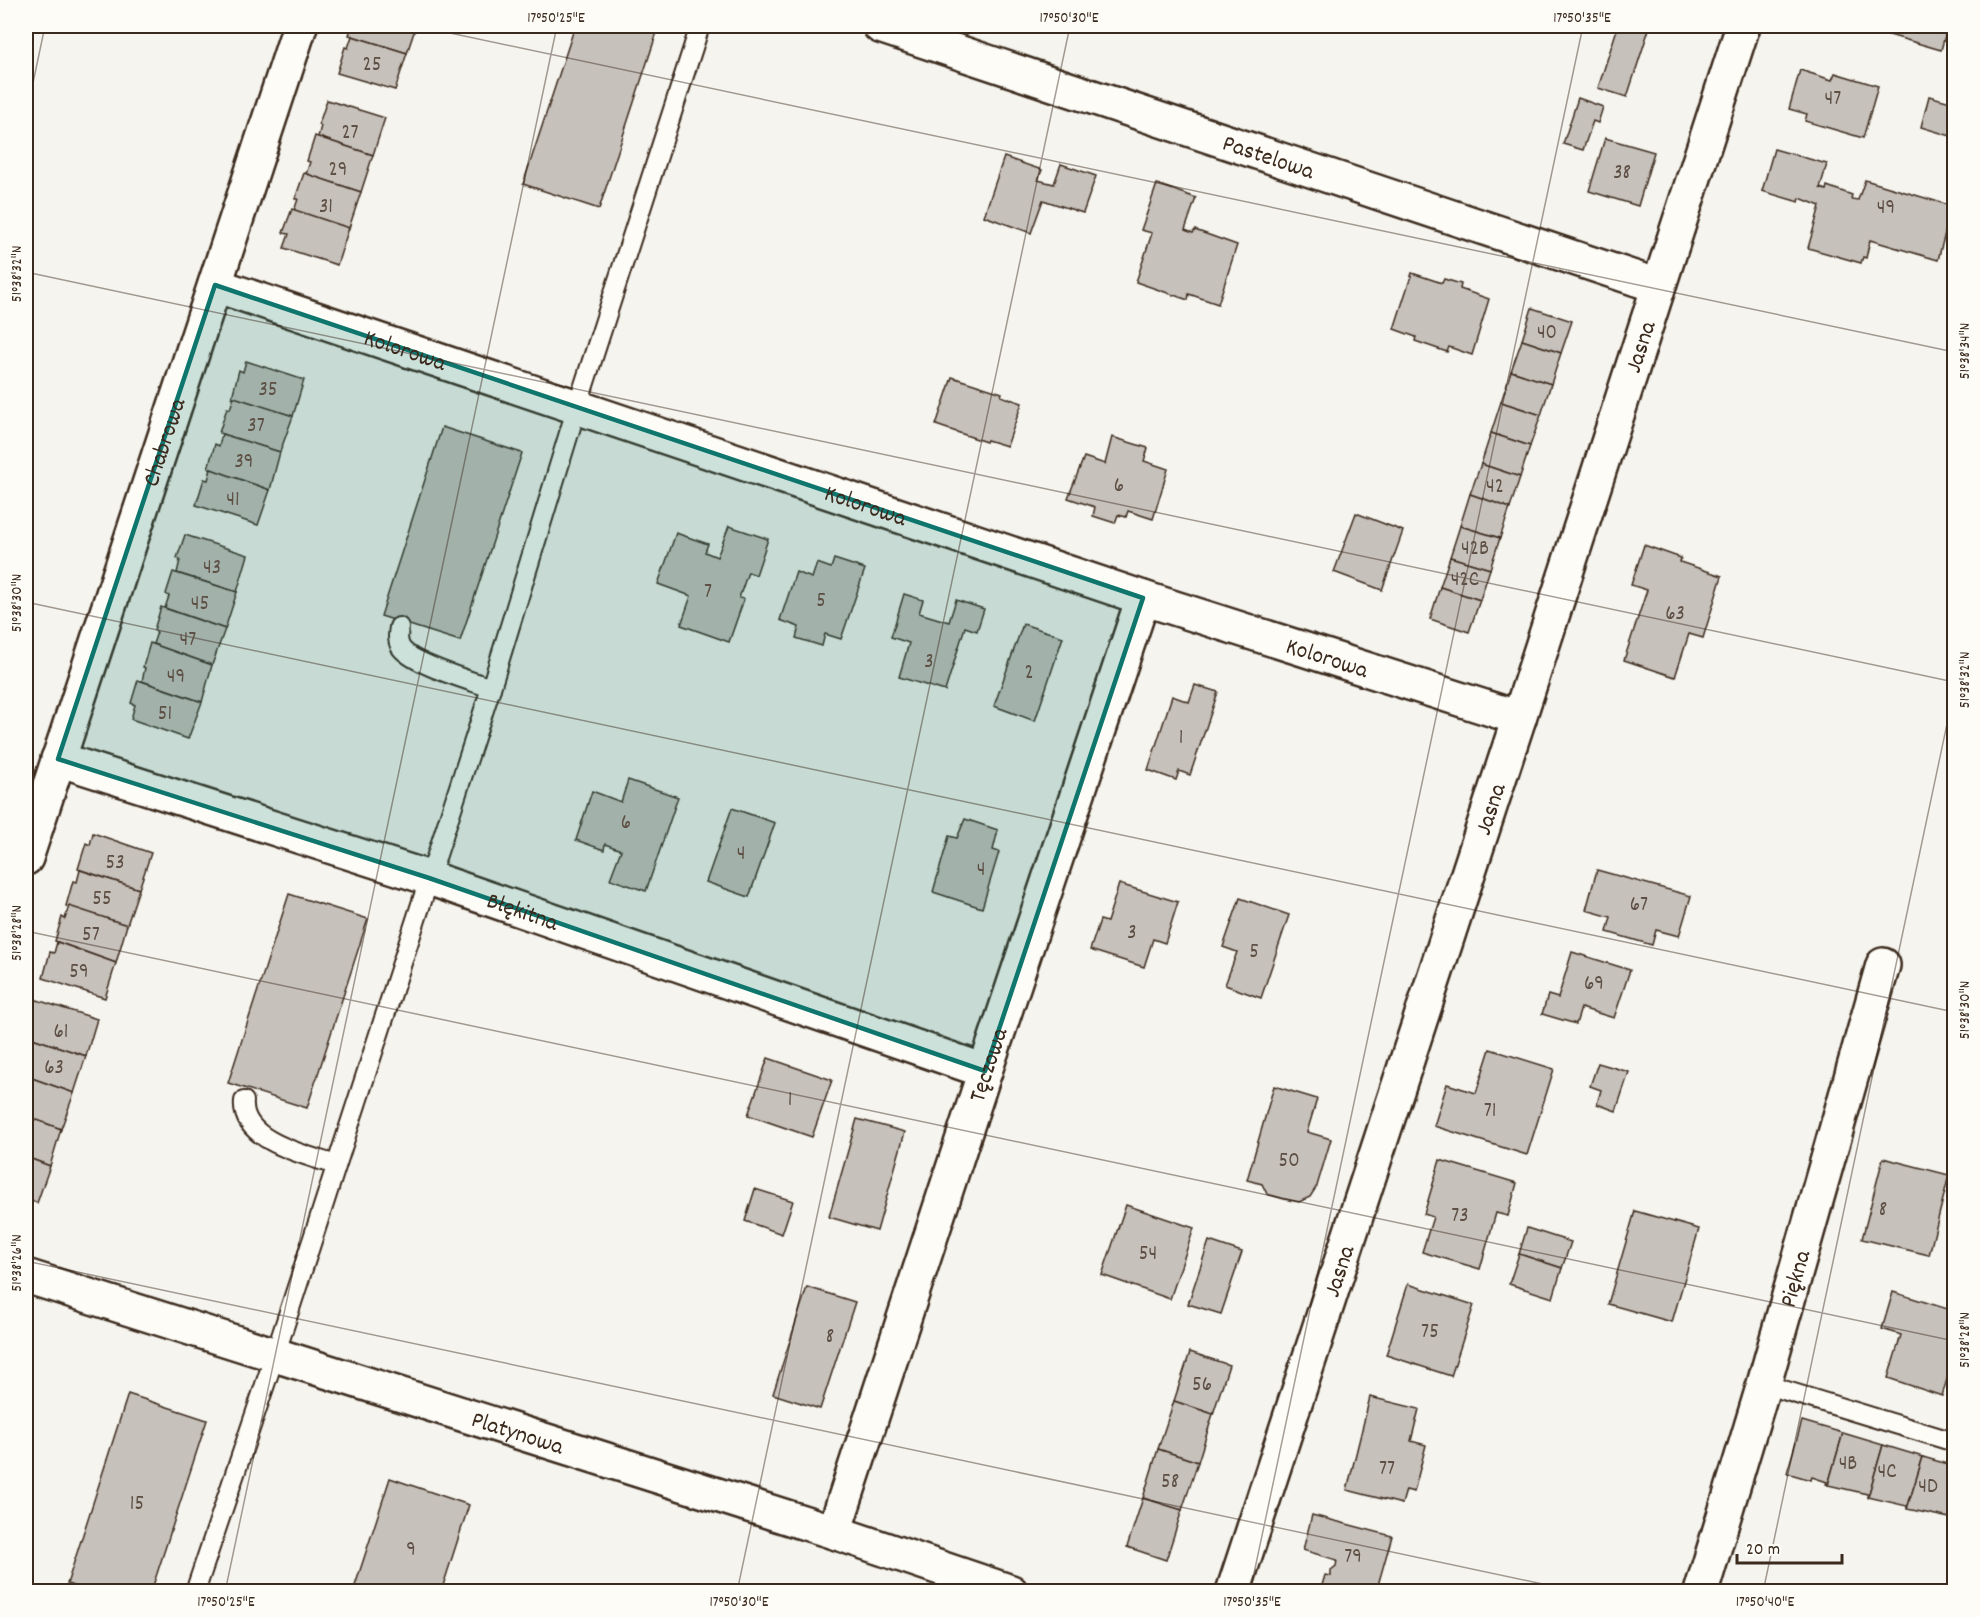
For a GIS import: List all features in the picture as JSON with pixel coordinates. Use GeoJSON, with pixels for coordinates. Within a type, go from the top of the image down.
{"type":"FeatureCollection","features":[{"type":"Feature","properties":{"kind":"street","name":"Chabrowa"},"geometry":{"type":"LineString","coordinates":[[26,858],[300,26]]}},
{"type":"Feature","properties":{"kind":"street","name":"Pastelowa"},"geometry":{"type":"LineString","coordinates":[[880,26],[1658,286]]}},
{"type":"Feature","properties":{"kind":"street","name":"Jasna"},"geometry":{"type":"LineString","coordinates":[[1233,1592],[1743,26]]}},
{"type":"Feature","properties":{"kind":"street","name":"Kolorowa"},"geometry":{"type":"LineString","coordinates":[[215,285],[1143,598],[1519,718]]}},
{"type":"Feature","properties":{"kind":"street","name":"Tęczowa"},"geometry":{"type":"LineString","coordinates":[[834,1532],[984,1071],[1143,598]]}},
{"type":"Feature","properties":{"kind":"street","name":"Błękitna"},"geometry":{"type":"LineString","coordinates":[[58,759],[429,878],[984,1071]]}},
{"type":"Feature","properties":{"kind":"street","name":"Piękna"},"geometry":{"type":"LineString","coordinates":[[1701,1592],[1764,1384],[1883,965]]}},
{"type":"Feature","properties":{"kind":"street","name":"Platynowa"},"geometry":{"type":"LineString","coordinates":[[26,1276],[834,1532],[1011,1592]]}},
{"type":"Feature","properties":{"kind":"lane"},"geometry":{"type":"LineString","coordinates":[[195,1592],[275,1355],[491,688],[577,406],[700,26]]}},
{"type":"Feature","properties":{"kind":"lane"},"geometry":{"type":"LineString","coordinates":[[399,627],[397,635],[400,647],[411,658],[491,688]]}},
{"type":"Feature","properties":{"kind":"lane"},"geometry":{"type":"LineString","coordinates":[[244,1101],[243,1110],[251,1126],[265,1138],[336,1165]]}},
{"type":"Feature","properties":{"kind":"lane"},"geometry":{"type":"LineString","coordinates":[[1764,1384],[1954,1442]]}},
{"type":"Feature","properties":{"kind":"highlighted area"},"geometry":{"type":"Polygon","coordinates":[[[215,285],[1143,598],[985,1071],[429,878],[58,759],[215,285]]]}},
{"type":"Feature","properties":{"kind":"building"},"geometry":{"type":"Polygon","coordinates":[[[352,26],[416,26],[407,53],[349,35],[352,26]]]}},
{"type":"Feature","properties":{"kind":"building"},"geometry":{"type":"Polygon","coordinates":[[[575,26],[659,26],[599,209],[523,184],[575,26]]]}},
{"type":"Feature","properties":{"kind":"building"},"geometry":{"type":"Polygon","coordinates":[[[1618,26],[1650,26],[1627,97],[1598,88],[1618,26]]]}},
{"type":"Feature","properties":{"kind":"building"},"geometry":{"type":"Polygon","coordinates":[[[1881,26],[1952,26],[1946,32],[1941,50],[1879,32],[1881,26]]]}},
{"type":"Feature","properties":{"kind":"building"},"geometry":{"type":"Polygon","coordinates":[[[352,36],[407,53],[395,90],[337,73],[345,47],[348,48],[352,36]]]}},
{"type":"Feature","properties":{"kind":"building"},"geometry":{"type":"Polygon","coordinates":[[[1800,70],[1832,80],[1835,73],[1878,86],[1863,138],[1805,121],[1807,114],[1789,109],[1800,70]]]}},
{"type":"Feature","properties":{"kind":"building"},"geometry":{"type":"Polygon","coordinates":[[[1929,96],[1954,103],[1954,137],[1921,127],[1929,96]]]}},
{"type":"Feature","properties":{"kind":"building"},"geometry":{"type":"Polygon","coordinates":[[[1578,98],[1603,107],[1598,123],[1593,121],[1583,150],[1563,144],[1578,98]]]}},
{"type":"Feature","properties":{"kind":"building"},"geometry":{"type":"Polygon","coordinates":[[[327,100],[385,118],[373,155],[318,137],[321,126],[319,124],[327,100]]]}},
{"type":"Feature","properties":{"kind":"building"},"geometry":{"type":"Polygon","coordinates":[[[315,136],[373,155],[361,192],[306,174],[310,162],[307,161],[315,136]]]}},
{"type":"Feature","properties":{"kind":"building"},"geometry":{"type":"Polygon","coordinates":[[[1605,138],[1654,152],[1638,206],[1589,191],[1605,138]]]}},
{"type":"Feature","properties":{"kind":"building"},"geometry":{"type":"Polygon","coordinates":[[[1774,149],[1827,164],[1820,188],[1826,190],[1827,186],[1852,195],[1851,199],[1858,200],[1865,180],[1952,206],[1938,260],[1870,240],[1866,258],[1863,257],[1861,263],[1808,248],[1820,206],[1800,198],[1799,202],[1762,191],[1774,149]]]}},
{"type":"Feature","properties":{"kind":"building"},"geometry":{"type":"Polygon","coordinates":[[[1004,157],[1042,170],[1038,180],[1054,184],[1061,164],[1096,176],[1083,213],[1043,200],[1031,233],[984,216],[1004,157]]]}},
{"type":"Feature","properties":{"kind":"building"},"geometry":{"type":"Polygon","coordinates":[[[304,173],[361,192],[349,228],[294,211],[298,199],[295,199],[304,173]]]}},
{"type":"Feature","properties":{"kind":"building"},"geometry":{"type":"Polygon","coordinates":[[[1157,184],[1196,198],[1185,230],[1193,233],[1195,230],[1237,245],[1218,304],[1189,294],[1188,300],[1136,282],[1152,233],[1141,230],[1157,184]]]}},
{"type":"Feature","properties":{"kind":"building"},"geometry":{"type":"Polygon","coordinates":[[[292,209],[349,228],[337,265],[284,248],[289,234],[283,233],[292,209]]]}},
{"type":"Feature","properties":{"kind":"building"},"geometry":{"type":"Polygon","coordinates":[[[1412,273],[1442,283],[1444,279],[1461,284],[1460,289],[1489,299],[1472,355],[1449,347],[1447,352],[1415,341],[1416,337],[1394,329],[1412,273]]]}},
{"type":"Feature","properties":{"kind":"building"},"geometry":{"type":"Polygon","coordinates":[[[1532,308],[1572,321],[1561,353],[1522,340],[1532,308]]]}},
{"type":"Feature","properties":{"kind":"building"},"geometry":{"type":"Polygon","coordinates":[[[1522,340],[1561,353],[1551,384],[1511,371],[1522,340]]]}},
{"type":"Feature","properties":{"kind":"building"},"geometry":{"type":"Polygon","coordinates":[[[246,361],[304,380],[293,416],[232,397],[239,370],[243,372],[246,361]]]}},
{"type":"Feature","properties":{"kind":"building"},"geometry":{"type":"Polygon","coordinates":[[[1511,371],[1551,384],[1541,415],[1501,402],[1511,371]]]}},
{"type":"Feature","properties":{"kind":"building"},"geometry":{"type":"Polygon","coordinates":[[[952,377],[1002,393],[1001,396],[1022,403],[1007,446],[987,440],[986,442],[936,425],[952,377]]]}},
{"type":"Feature","properties":{"kind":"building"},"geometry":{"type":"Polygon","coordinates":[[[234,397],[293,416],[280,452],[219,433],[227,408],[230,409],[234,397]]]}},
{"type":"Feature","properties":{"kind":"building"},"geometry":{"type":"Polygon","coordinates":[[[1501,402],[1541,415],[1530,446],[1491,433],[1501,402]]]}},
{"type":"Feature","properties":{"kind":"building"},"geometry":{"type":"Polygon","coordinates":[[[442,427],[522,453],[460,641],[381,616],[442,427]]]}},
{"type":"Feature","properties":{"kind":"building"},"geometry":{"type":"Polygon","coordinates":[[[1491,433],[1530,446],[1520,477],[1481,464],[1491,433]]]}},
{"type":"Feature","properties":{"kind":"building"},"geometry":{"type":"Polygon","coordinates":[[[222,434],[280,452],[270,490],[208,468],[215,444],[219,446],[222,434]]]}},
{"type":"Feature","properties":{"kind":"building"},"geometry":{"type":"Polygon","coordinates":[[[1112,437],[1148,448],[1144,461],[1168,469],[1153,519],[1128,511],[1126,517],[1118,515],[1115,523],[1093,516],[1095,507],[1068,498],[1084,457],[1105,464],[1112,437]]]}},
{"type":"Feature","properties":{"kind":"building"},"geometry":{"type":"Polygon","coordinates":[[[1481,464],[1520,477],[1510,508],[1470,494],[1481,464]]]}},
{"type":"Feature","properties":{"kind":"building"},"geometry":{"type":"Polygon","coordinates":[[[211,469],[270,490],[258,525],[196,505],[204,479],[208,480],[211,469]]]}},
{"type":"Feature","properties":{"kind":"building"},"geometry":{"type":"Polygon","coordinates":[[[1470,494],[1510,508],[1500,538],[1460,526],[1470,494]]]}},
{"type":"Feature","properties":{"kind":"building"},"geometry":{"type":"Polygon","coordinates":[[[1356,513],[1403,531],[1382,590],[1334,572],[1356,513]]]}},
{"type":"Feature","properties":{"kind":"building"},"geometry":{"type":"Polygon","coordinates":[[[729,526],[768,539],[756,575],[748,572],[739,598],[744,599],[729,642],[681,625],[691,596],[658,584],[676,533],[708,544],[705,552],[717,557],[729,526]]]}},
{"type":"Feature","properties":{"kind":"building"},"geometry":{"type":"Polygon","coordinates":[[[1460,526],[1500,538],[1490,569],[1450,557],[1460,526]]]}},
{"type":"Feature","properties":{"kind":"building"},"geometry":{"type":"Polygon","coordinates":[[[185,535],[248,555],[237,592],[177,573],[180,560],[177,558],[185,535]]]}},
{"type":"Feature","properties":{"kind":"building"},"geometry":{"type":"Polygon","coordinates":[[[1644,545],[1681,558],[1680,562],[1722,576],[1703,638],[1689,634],[1675,677],[1624,660],[1647,590],[1631,585],[1644,545]]]}},
{"type":"Feature","properties":{"kind":"building"},"geometry":{"type":"Polygon","coordinates":[[[1450,557],[1490,569],[1480,600],[1440,587],[1450,557]]]}},
{"type":"Feature","properties":{"kind":"building"},"geometry":{"type":"Polygon","coordinates":[[[834,559],[865,569],[841,639],[825,634],[822,646],[796,638],[799,627],[780,620],[796,572],[812,578],[817,563],[831,568],[834,559]]]}},
{"type":"Feature","properties":{"kind":"building"},"geometry":{"type":"Polygon","coordinates":[[[173,572],[237,592],[225,629],[165,608],[169,596],[166,594],[173,572]]]}},
{"type":"Feature","properties":{"kind":"building"},"geometry":{"type":"Polygon","coordinates":[[[1440,587],[1480,600],[1469,632],[1430,619],[1440,587]]]}},
{"type":"Feature","properties":{"kind":"building"},"geometry":{"type":"Polygon","coordinates":[[[904,594],[923,600],[919,613],[949,622],[956,600],[984,609],[977,631],[965,627],[945,691],[899,677],[909,643],[891,637],[904,594]]]}},
{"type":"Feature","properties":{"kind":"building"},"geometry":{"type":"Polygon","coordinates":[[[161,607],[225,629],[212,665],[153,644],[157,632],[154,630],[161,607]]]}},
{"type":"Feature","properties":{"kind":"building"},"geometry":{"type":"Polygon","coordinates":[[[1023,624],[1063,637],[1035,721],[994,706],[1023,624]]]}},
{"type":"Feature","properties":{"kind":"building"},"geometry":{"type":"Polygon","coordinates":[[[150,643],[212,665],[202,702],[142,681],[145,668],[143,667],[150,643]]]}},
{"type":"Feature","properties":{"kind":"building"},"geometry":{"type":"Polygon","coordinates":[[[138,680],[202,702],[188,739],[131,719],[135,705],[131,703],[138,680]]]}},
{"type":"Feature","properties":{"kind":"building"},"geometry":{"type":"Polygon","coordinates":[[[1195,685],[1218,692],[1190,775],[1179,771],[1176,780],[1148,770],[1172,696],[1189,702],[1195,685]]]}},
{"type":"Feature","properties":{"kind":"building"},"geometry":{"type":"Polygon","coordinates":[[[628,780],[678,797],[646,891],[610,879],[621,850],[605,844],[604,850],[576,840],[592,791],[621,802],[628,780]]]}},
{"type":"Feature","properties":{"kind":"building"},"geometry":{"type":"Polygon","coordinates":[[[732,808],[775,823],[749,897],[706,882],[732,808]]]}},
{"type":"Feature","properties":{"kind":"building"},"geometry":{"type":"Polygon","coordinates":[[[965,819],[998,830],[993,850],[999,852],[982,908],[933,892],[949,836],[957,838],[965,819]]]}},
{"type":"Feature","properties":{"kind":"building"},"geometry":{"type":"Polygon","coordinates":[[[93,833],[151,853],[139,889],[78,869],[86,843],[90,845],[93,833]]]}},
{"type":"Feature","properties":{"kind":"building"},"geometry":{"type":"Polygon","coordinates":[[[80,870],[139,889],[127,925],[66,906],[73,881],[77,882],[80,870]]]}},
{"type":"Feature","properties":{"kind":"building"},"geometry":{"type":"Polygon","coordinates":[[[1597,870],[1691,896],[1679,936],[1656,930],[1652,945],[1607,932],[1611,917],[1586,910],[1597,870]]]}},
{"type":"Feature","properties":{"kind":"building"},"geometry":{"type":"Polygon","coordinates":[[[1119,884],[1178,902],[1165,943],[1153,939],[1144,967],[1090,950],[1100,920],[1107,922],[1119,884]]]}},
{"type":"Feature","properties":{"kind":"building"},"geometry":{"type":"Polygon","coordinates":[[[289,894],[368,919],[307,1108],[228,1083],[289,894]]]}},
{"type":"Feature","properties":{"kind":"building"},"geometry":{"type":"Polygon","coordinates":[[[1240,898],[1289,915],[1261,998],[1225,985],[1237,952],[1223,947],[1240,898]]]}},
{"type":"Feature","properties":{"kind":"building"},"geometry":{"type":"Polygon","coordinates":[[[69,906],[127,925],[116,963],[55,941],[62,917],[65,919],[69,906]]]}},
{"type":"Feature","properties":{"kind":"building"},"geometry":{"type":"Polygon","coordinates":[[[57,942],[116,963],[105,998],[43,978],[50,952],[54,953],[57,942]]]}},
{"type":"Feature","properties":{"kind":"building"},"geometry":{"type":"Polygon","coordinates":[[[1572,952],[1630,970],[1614,1018],[1581,1008],[1576,1024],[1542,1014],[1548,995],[1558,998],[1572,952]]]}},
{"type":"Feature","properties":{"kind":"building"},"geometry":{"type":"Polygon","coordinates":[[[34,999],[97,1019],[86,1056],[26,1036],[29,1024],[26,1022],[34,999]]]}},
{"type":"Feature","properties":{"kind":"building"},"geometry":{"type":"Polygon","coordinates":[[[26,1036],[86,1056],[74,1093],[26,1076],[26,1036]]]}},
{"type":"Feature","properties":{"kind":"building"},"geometry":{"type":"Polygon","coordinates":[[[1490,1049],[1554,1069],[1527,1155],[1434,1126],[1447,1084],[1476,1093],[1490,1049]]]}},
{"type":"Feature","properties":{"kind":"building"},"geometry":{"type":"Polygon","coordinates":[[[768,1058],[832,1080],[812,1137],[748,1115],[768,1058]]]}},
{"type":"Feature","properties":{"kind":"building"},"geometry":{"type":"Polygon","coordinates":[[[1598,1063],[1629,1072],[1616,1111],[1597,1104],[1601,1090],[1590,1086],[1598,1063]]]}},
{"type":"Feature","properties":{"kind":"building"},"geometry":{"type":"Polygon","coordinates":[[[26,1076],[74,1093],[61,1129],[26,1116],[26,1076]]]}},
{"type":"Feature","properties":{"kind":"building"},"geometry":{"type":"Polygon","coordinates":[[[1274,1086],[1317,1099],[1307,1132],[1331,1139],[1317,1186],[1310,1197],[1299,1202],[1267,1194],[1262,1184],[1247,1180],[1274,1086]]]}},
{"type":"Feature","properties":{"kind":"building"},"geometry":{"type":"Polygon","coordinates":[[[26,1116],[61,1129],[50,1166],[26,1157],[26,1116]]]}},
{"type":"Feature","properties":{"kind":"building"},"geometry":{"type":"Polygon","coordinates":[[[857,1119],[905,1132],[877,1231],[829,1217],[857,1119]]]}},
{"type":"Feature","properties":{"kind":"building"},"geometry":{"type":"Polygon","coordinates":[[[26,1157],[50,1166],[37,1203],[26,1199],[26,1157]]]}},
{"type":"Feature","properties":{"kind":"building"},"geometry":{"type":"Polygon","coordinates":[[[1883,1158],[1949,1175],[1929,1255],[1862,1239],[1883,1158]]]}},
{"type":"Feature","properties":{"kind":"building"},"geometry":{"type":"Polygon","coordinates":[[[1440,1160],[1517,1183],[1508,1216],[1496,1213],[1480,1269],[1422,1252],[1433,1217],[1424,1214],[1440,1160]]]}},
{"type":"Feature","properties":{"kind":"building"},"geometry":{"type":"Polygon","coordinates":[[[755,1189],[793,1201],[782,1234],[745,1221],[755,1189]]]}},
{"type":"Feature","properties":{"kind":"building"},"geometry":{"type":"Polygon","coordinates":[[[1126,1205],[1194,1228],[1170,1299],[1102,1275],[1126,1205]]]}},
{"type":"Feature","properties":{"kind":"building"},"geometry":{"type":"Polygon","coordinates":[[[1635,1211],[1699,1229],[1672,1322],[1608,1304],[1635,1211]]]}},
{"type":"Feature","properties":{"kind":"building"},"geometry":{"type":"Polygon","coordinates":[[[1527,1228],[1571,1242],[1562,1268],[1519,1254],[1527,1228]]]}},
{"type":"Feature","properties":{"kind":"building"},"geometry":{"type":"Polygon","coordinates":[[[1209,1241],[1242,1252],[1221,1314],[1188,1304],[1209,1241]]]}},
{"type":"Feature","properties":{"kind":"building"},"geometry":{"type":"Polygon","coordinates":[[[1519,1254],[1562,1268],[1553,1298],[1509,1284],[1519,1254]]]}},
{"type":"Feature","properties":{"kind":"building"},"geometry":{"type":"Polygon","coordinates":[[[1408,1284],[1474,1305],[1451,1376],[1386,1355],[1408,1284]]]}},
{"type":"Feature","properties":{"kind":"building"},"geometry":{"type":"Polygon","coordinates":[[[807,1287],[855,1302],[820,1409],[773,1394],[807,1287]]]}},
{"type":"Feature","properties":{"kind":"building"},"geometry":{"type":"Polygon","coordinates":[[[1893,1292],[1954,1311],[1954,1356],[1942,1396],[1888,1378],[1901,1335],[1882,1329],[1893,1292]]]}},
{"type":"Feature","properties":{"kind":"building"},"geometry":{"type":"Polygon","coordinates":[[[1190,1352],[1229,1365],[1213,1414],[1174,1401],[1190,1352]]]}},
{"type":"Feature","properties":{"kind":"building"},"geometry":{"type":"Polygon","coordinates":[[[128,1394],[207,1420],[151,1592],[92,1592],[67,1584],[128,1394]]]}},
{"type":"Feature","properties":{"kind":"building"},"geometry":{"type":"Polygon","coordinates":[[[1370,1397],[1419,1409],[1411,1441],[1426,1445],[1414,1492],[1406,1490],[1402,1504],[1347,1490],[1370,1397]]]}},
{"type":"Feature","properties":{"kind":"building"},"geometry":{"type":"Polygon","coordinates":[[[1174,1401],[1213,1414],[1198,1462],[1158,1449],[1174,1401]]]}},
{"type":"Feature","properties":{"kind":"building"},"geometry":{"type":"Polygon","coordinates":[[[1802,1421],[1843,1433],[1828,1485],[1827,1482],[1812,1477],[1811,1480],[1787,1473],[1802,1421]]]}},
{"type":"Feature","properties":{"kind":"building"},"geometry":{"type":"Polygon","coordinates":[[[1843,1433],[1883,1445],[1868,1497],[1867,1494],[1828,1485],[1843,1433]]]}},
{"type":"Feature","properties":{"kind":"building"},"geometry":{"type":"Polygon","coordinates":[[[1883,1445],[1923,1457],[1907,1509],[1907,1506],[1868,1497],[1883,1445]]]}},
{"type":"Feature","properties":{"kind":"building"},"geometry":{"type":"Polygon","coordinates":[[[1158,1449],[1198,1462],[1182,1510],[1143,1498],[1158,1449]]]}},
{"type":"Feature","properties":{"kind":"building"},"geometry":{"type":"Polygon","coordinates":[[[1923,1457],[1954,1466],[1954,1502],[1950,1518],[1907,1509],[1923,1457]]]}},
{"type":"Feature","properties":{"kind":"building"},"geometry":{"type":"Polygon","coordinates":[[[390,1478],[469,1505],[441,1592],[353,1592],[390,1478]]]}},
{"type":"Feature","properties":{"kind":"building"},"geometry":{"type":"Polygon","coordinates":[[[1143,1498],[1182,1510],[1166,1560],[1127,1547],[1143,1498]]]}},
{"type":"Feature","properties":{"kind":"building"},"geometry":{"type":"Polygon","coordinates":[[[1312,1515],[1392,1536],[1376,1592],[1320,1592],[1325,1575],[1331,1576],[1331,1570],[1336,1566],[1337,1560],[1303,1550],[1312,1515]]]}}]}
